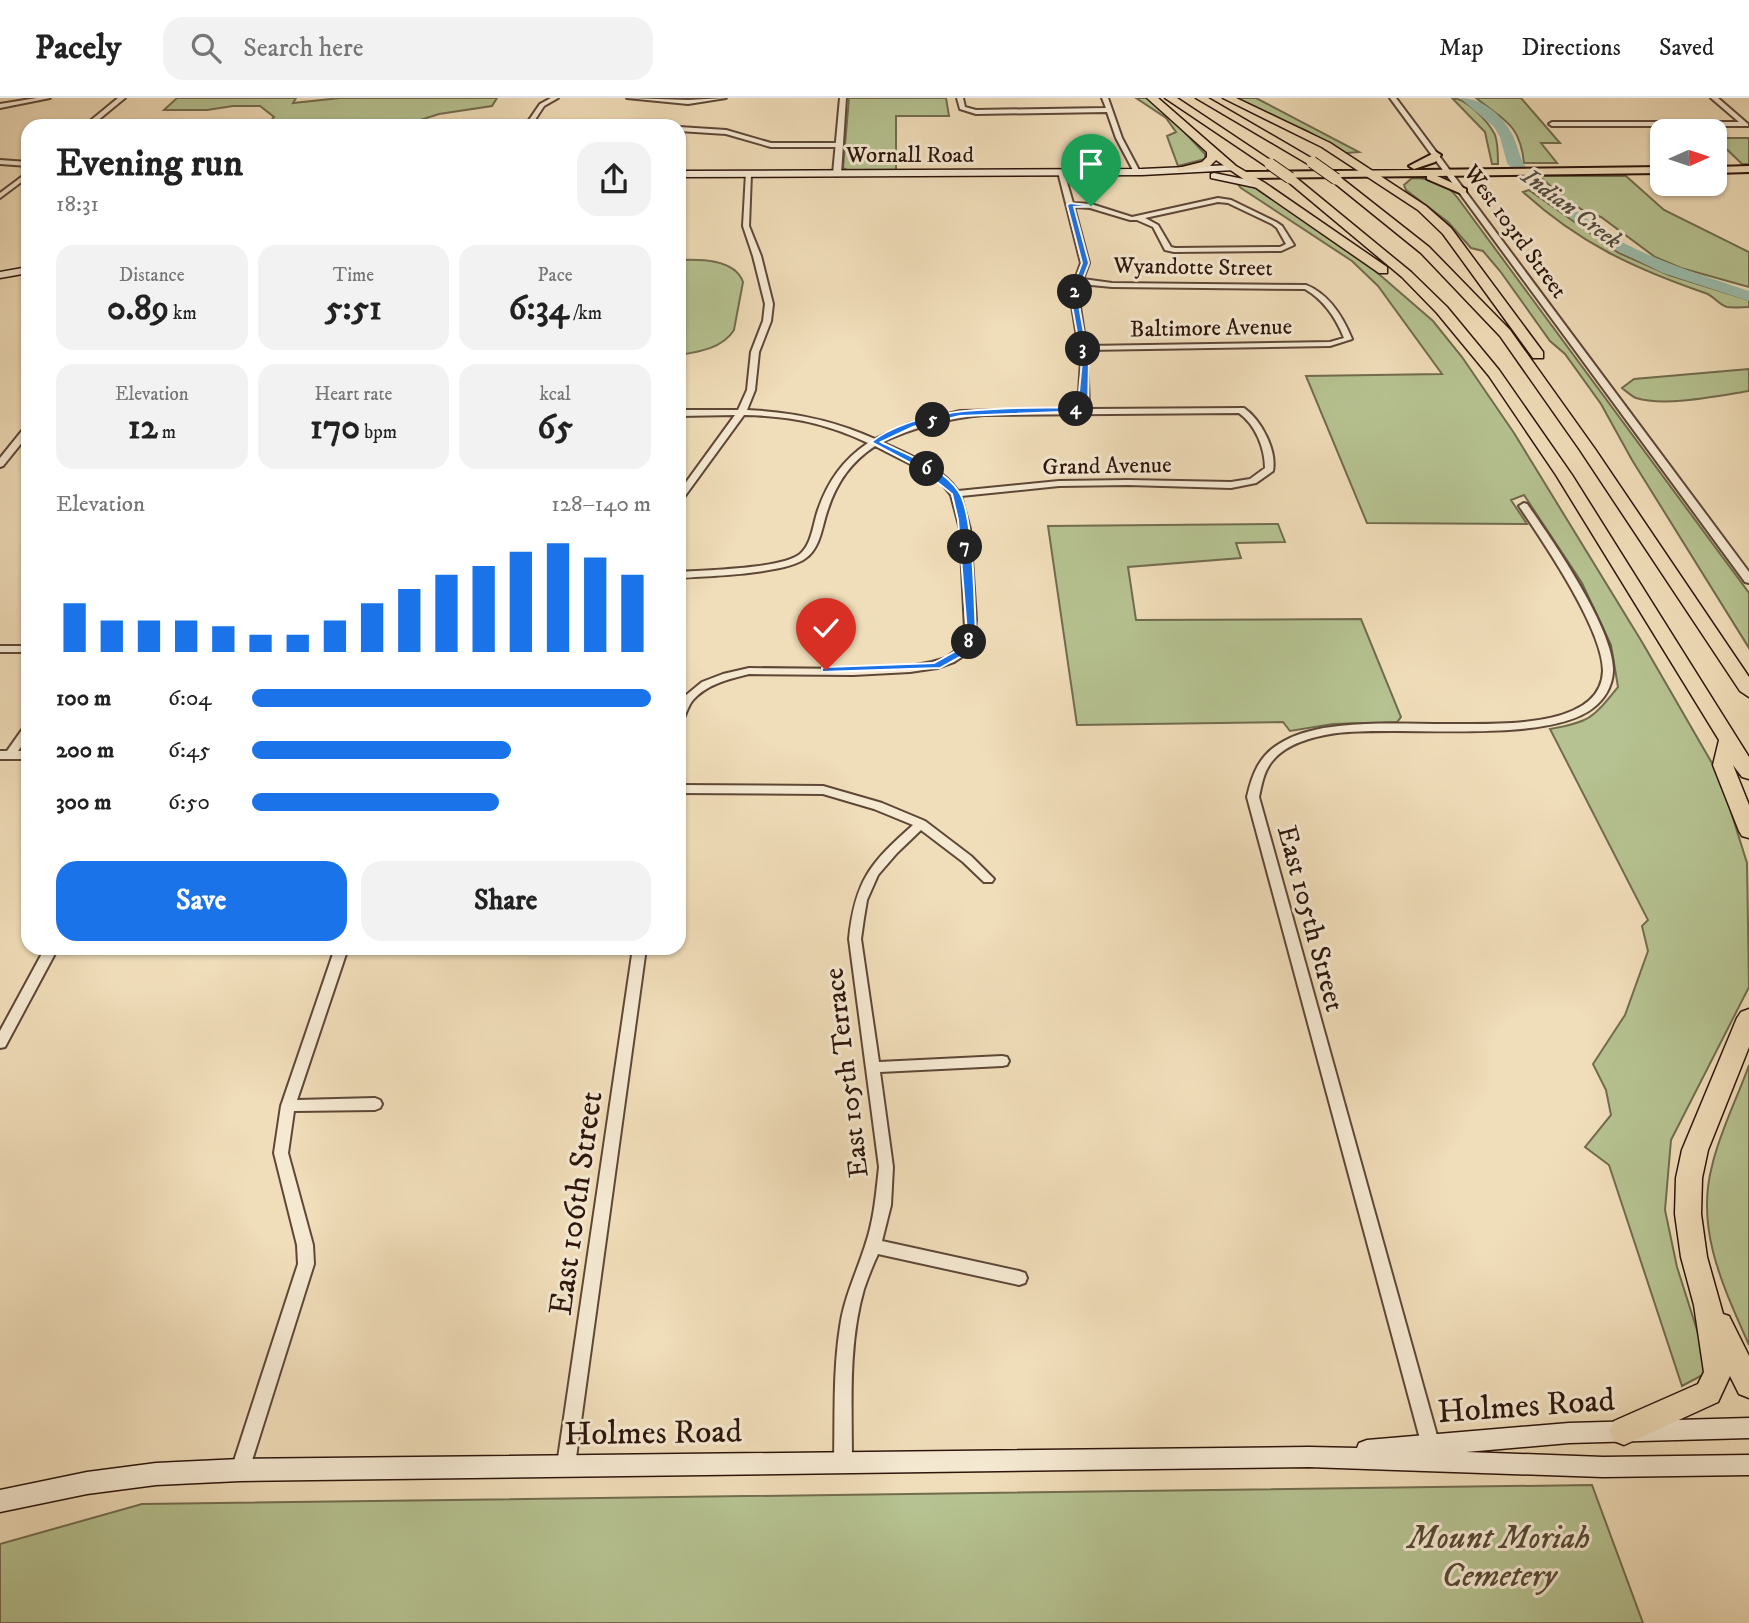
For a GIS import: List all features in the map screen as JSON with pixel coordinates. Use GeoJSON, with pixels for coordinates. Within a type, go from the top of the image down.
{"type":"FeatureCollection","features":[{"type":"Feature","properties":{"kind":"highway"},"geometry":{"type":"LineString","coordinates":[[1152,98],[1232,168],[1263,186],[1392,278],[1433,319],[1455,326]]}},
{"type":"Feature","properties":{"kind":"highway"},"geometry":{"type":"LineString","coordinates":[[1170,98],[1229,134],[1290,178],[1387,257],[1455,326],[1506,390],[1557,467],[1749,773]]}},
{"type":"Feature","properties":{"kind":"highway"},"geometry":{"type":"LineString","coordinates":[[1200,98],[1312,162],[1385,216],[1451,276],[1505,333],[1546,389],[1749,691]]}},
{"type":"Feature","properties":{"kind":"highway"},"geometry":{"type":"LineString","coordinates":[[1228,98],[1304,132],[1345,156],[1358,167],[1398,190],[1447,231],[1513,317],[1545,364],[1546,389]]}},
{"type":"Feature","properties":{"kind":"highway"},"geometry":{"type":"LineString","coordinates":[[1182,170],[1206,164],[1212,158],[1212,152]]}},
{"type":"Feature","properties":{"kind":"highway"},"geometry":{"type":"LineString","coordinates":[[1345,156],[1385,167]]}},
{"type":"Feature","properties":{"kind":"highway"},"geometry":{"type":"LineString","coordinates":[[1398,190],[1396,179],[1413,172]]}},
{"type":"Feature","properties":{"kind":"highway"},"geometry":{"type":"LineString","coordinates":[[1729,740],[1723,765],[1749,831]]}},
{"type":"Feature","properties":{"kind":"highway"},"geometry":{"type":"LineString","coordinates":[[1624,1431],[1708,1393],[1718,1371],[1708,1305],[1694,1257],[1688,1213],[1689,1178],[1695,1150],[1749,1018]]}},
{"type":"Feature","properties":{"kind":"highway"},"geometry":{"type":"LineString","coordinates":[[1708,1305],[1749,1385]]}},
{"type":"Feature","properties":{"kind":"main road"},"geometry":{"type":"LineString","coordinates":[[1413,172],[1436,155]]}},
{"type":"Feature","properties":{"kind":"main road","name":"Wornall Road"},"geometry":{"type":"LineString","coordinates":[[1136,172],[1358,167],[1385,167],[1413,172]]}},
{"type":"Feature","properties":{"kind":"main road"},"geometry":{"type":"LineString","coordinates":[[1727,170],[1749,169]]}},
{"type":"Feature","properties":{"kind":"main road"},"geometry":{"type":"LineString","coordinates":[[1370,174],[1448,170]]}},
{"type":"Feature","properties":{"kind":"main road","name":"Wornall Road"},"geometry":{"type":"LineString","coordinates":[[686,174],[1136,172],[1246,175],[1448,170],[1650,170]]}},
{"type":"Feature","properties":{"kind":"main road"},"geometry":{"type":"LineString","coordinates":[[1413,172],[1452,184],[1462,191]]}},
{"type":"Feature","properties":{"kind":"main road"},"geometry":{"type":"LineString","coordinates":[[1208,175],[1263,186]]}},
{"type":"Feature","properties":{"kind":"main road"},"geometry":{"type":"LineString","coordinates":[[0,275],[21,271]]}},
{"type":"Feature","properties":{"kind":"main road","name":"Holmes Road"},"geometry":{"type":"LineString","coordinates":[[0,1501],[87,1482],[156,1474],[240,1470],[1309,1457],[1433,1452],[1624,1431],[1749,1428]]}},
{"type":"Feature","properties":{"kind":"main road","name":"Holmes Road"},"geometry":{"type":"LineString","coordinates":[[1433,1452],[1602,1467],[1749,1465]]}},
{"type":"Feature","properties":{"kind":"street"},"geometry":{"type":"LineString","coordinates":[[0,106],[47,98]]}},
{"type":"Feature","properties":{"kind":"street"},"geometry":{"type":"LineString","coordinates":[[96,119],[122,98]]}},
{"type":"Feature","properties":{"kind":"street"},"geometry":{"type":"LineString","coordinates":[[630,98],[688,102],[723,98]]}},
{"type":"Feature","properties":{"kind":"street"},"geometry":{"type":"LineString","coordinates":[[837,174],[843,98]]}},
{"type":"Feature","properties":{"kind":"street"},"geometry":{"type":"LineString","coordinates":[[960,98],[962,108],[976,112],[1109,110]]}},
{"type":"Feature","properties":{"kind":"street"},"geometry":{"type":"LineString","coordinates":[[1105,98],[1128,155],[1124,158],[1136,172]]}},
{"type":"Feature","properties":{"kind":"street","name":"West 103rd Street"},"geometry":{"type":"LineString","coordinates":[[1393,98],[1749,580]]}},
{"type":"Feature","properties":{"kind":"street"},"geometry":{"type":"LineString","coordinates":[[1714,98],[1747,126]]}},
{"type":"Feature","properties":{"kind":"street"},"geometry":{"type":"LineString","coordinates":[[533,119],[542,105],[552,99]]}},
{"type":"Feature","properties":{"kind":"street"},"geometry":{"type":"LineString","coordinates":[[1552,124],[1747,126]]}},
{"type":"Feature","properties":{"kind":"street"},"geometry":{"type":"LineString","coordinates":[[686,129],[726,132],[771,145],[839,145]]}},
{"type":"Feature","properties":{"kind":"street"},"geometry":{"type":"LineString","coordinates":[[0,162],[21,164]]}},
{"type":"Feature","properties":{"kind":"street"},"geometry":{"type":"LineString","coordinates":[[1061,172],[1085,263],[1074,294],[1083,348],[1085,409]]}},
{"type":"Feature","properties":{"kind":"street"},"geometry":{"type":"LineString","coordinates":[[686,488],[741,413],[751,390],[755,352],[767,321],[769,304],[746,226],[748,174]]}},
{"type":"Feature","properties":{"kind":"street"},"geometry":{"type":"LineString","coordinates":[[0,196],[21,180]]}},
{"type":"Feature","properties":{"kind":"street"},"geometry":{"type":"LineString","coordinates":[[1070,205],[1091,206],[1126,219],[1209,201],[1230,201],[1274,223],[1290,245],[1282,249],[1174,250],[1168,248],[1156,226],[1139,218]]}},
{"type":"Feature","properties":{"kind":"street","name":"Wyandotte Street"},"geometry":{"type":"LineString","coordinates":[[1079,281],[1112,285],[1306,287],[1330,306],[1342,324],[1348,339],[1340,343]]}},
{"type":"Feature","properties":{"kind":"street","name":"Baltimore Avenue"},"geometry":{"type":"LineString","coordinates":[[1083,348],[1340,343]]}},
{"type":"Feature","properties":{"kind":"street"},"geometry":{"type":"LineString","coordinates":[[686,574],[773,567],[802,557],[813,545],[832,486],[844,468],[875,442],[911,426],[960,414],[1085,409],[1243,411]]}},
{"type":"Feature","properties":{"kind":"street","name":"Grand Avenue"},"geometry":{"type":"LineString","coordinates":[[956,494],[1033,485],[1123,481],[1231,485],[1258,479],[1270,469],[1271,460],[1250,416],[1243,411]]}},
{"type":"Feature","properties":{"kind":"street"},"geometry":{"type":"LineString","coordinates":[[686,413],[780,414],[813,419],[875,442],[921,465],[941,479],[956,494],[962,520],[972,633],[962,652],[936,666],[749,671],[713,681],[692,694],[686,705]]}},
{"type":"Feature","properties":{"kind":"street"},"geometry":{"type":"LineString","coordinates":[[0,464],[21,438]]}},
{"type":"Feature","properties":{"kind":"street"},"geometry":{"type":"LineString","coordinates":[[13,448],[21,449]]}},
{"type":"Feature","properties":{"kind":"street","name":"East 105th Street"},"geometry":{"type":"LineString","coordinates":[[1433,1452],[1253,797],[1255,780],[1261,766],[1272,753],[1293,740],[1315,733],[1339,729],[1522,726],[1560,720],[1584,709],[1601,695],[1607,684],[1607,665],[1596,631],[1564,567],[1524,506]]}},
{"type":"Feature","properties":{"kind":"street"},"geometry":{"type":"LineString","coordinates":[[0,649],[21,649]]}},
{"type":"Feature","properties":{"kind":"street"},"geometry":{"type":"LineString","coordinates":[[5,755],[21,737]]}},
{"type":"Feature","properties":{"kind":"street"},"geometry":{"type":"LineString","coordinates":[[686,789],[823,790],[878,806],[921,824],[967,859],[988,879]]}},
{"type":"Feature","properties":{"kind":"street","name":"East 105th Terrace"},"geometry":{"type":"LineString","coordinates":[[843,1461],[844,1374],[848,1327],[856,1289],[873,1246],[883,1205],[886,1167],[875,1067],[855,939],[857,909],[865,885],[878,863],[921,824]]}},
{"type":"Feature","properties":{"kind":"street"},"geometry":{"type":"LineString","coordinates":[[0,1043],[48,955]]}},
{"type":"Feature","properties":{"kind":"street"},"geometry":{"type":"LineString","coordinates":[[240,1470],[306,1264],[305,1245],[281,1153],[288,1106],[340,955]]}},
{"type":"Feature","properties":{"kind":"street","name":"East 106th Street"},"geometry":{"type":"LineString","coordinates":[[566,1465],[639,955]]}},
{"type":"Feature","properties":{"kind":"street"},"geometry":{"type":"LineString","coordinates":[[875,1067],[1002,1061]]}},
{"type":"Feature","properties":{"kind":"street"},"geometry":{"type":"LineString","coordinates":[[288,1106],[375,1104]]}},
{"type":"Feature","properties":{"kind":"street"},"geometry":{"type":"LineString","coordinates":[[873,1246],[1019,1278]]}},
{"type":"Feature","properties":{"kind":"green space"},"geometry":{"type":"Polygon","coordinates":[[[177,98],[296,98],[293,103],[340,98],[497,98],[492,106],[423,119],[272,119],[274,117],[260,106],[164,110],[177,98]]]}},
{"type":"Feature","properties":{"kind":"green space"},"geometry":{"type":"Polygon","coordinates":[[[849,98],[946,98],[949,116],[896,116],[896,171],[847,170],[843,168],[849,98]]]}},
{"type":"Feature","properties":{"kind":"green space"},"geometry":{"type":"Polygon","coordinates":[[[1136,98],[1151,98],[1159,105],[1205,154],[1205,159],[1178,166],[1167,136],[1176,132],[1166,118],[1136,98]]]}},
{"type":"Feature","properties":{"kind":"green space"},"geometry":{"type":"Polygon","coordinates":[[[1233,98],[1256,98],[1359,152],[1346,153],[1307,131],[1233,98]]]}},
{"type":"Feature","properties":{"kind":"green space"},"geometry":{"type":"Polygon","coordinates":[[[1452,98],[1470,106],[1492,130],[1497,142],[1498,164],[1492,164],[1485,132],[1452,98]]]}},
{"type":"Feature","properties":{"kind":"green space"},"geometry":{"type":"Polygon","coordinates":[[[1476,98],[1521,98],[1560,143],[1541,143],[1557,163],[1524,163],[1519,139],[1509,124],[1476,98]]]}},
{"type":"Feature","properties":{"kind":"green space"},"geometry":{"type":"Polygon","coordinates":[[[1727,138],[1749,138],[1749,164],[1742,164],[1727,150],[1727,138]]]}},
{"type":"Feature","properties":{"kind":"green space"},"geometry":{"type":"Polygon","coordinates":[[[1539,176],[1626,176],[1664,210],[1749,252],[1749,287],[1681,268],[1655,257],[1601,217],[1587,213],[1563,197],[1539,176]]]}},
{"type":"Feature","properties":{"kind":"green space"},"geometry":{"type":"Polygon","coordinates":[[[1412,178],[1437,182],[1457,197],[1749,593],[1749,648],[1632,460],[1601,404],[1483,251],[1471,248],[1448,222],[1406,190],[1404,185],[1412,178]]]}},
{"type":"Feature","properties":{"kind":"green space"},"geometry":{"type":"Polygon","coordinates":[[[1235,181],[1256,188],[1358,256],[1433,321],[1462,357],[1514,433],[1642,642],[1720,777],[1747,863],[1749,987],[1671,1140],[1665,1210],[1677,1267],[1710,1371],[1682,1386],[1609,1165],[1585,1147],[1611,1115],[1606,1090],[1593,1064],[1625,1015],[1648,951],[1642,926],[1648,920],[1550,729],[1574,724],[1590,717],[1618,687],[1611,645],[1582,583],[1524,495],[1511,500],[1527,524],[1367,523],[1306,376],[1442,374],[1378,286],[1352,261],[1241,188],[1235,181]]]}},
{"type":"Feature","properties":{"kind":"green space"},"geometry":{"type":"Polygon","coordinates":[[[1529,190],[1619,253],[1669,275],[1749,300],[1749,307],[1724,306],[1708,294],[1654,274],[1608,252],[1544,210],[1523,192],[1529,190]]]}},
{"type":"Feature","properties":{"kind":"green space"},"geometry":{"type":"Polygon","coordinates":[[[686,260],[706,260],[733,269],[743,282],[734,330],[724,341],[686,354],[686,260]]]}},
{"type":"Feature","properties":{"kind":"green space"},"geometry":{"type":"Polygon","coordinates":[[[1749,369],[1749,391],[1707,398],[1648,400],[1634,397],[1622,388],[1634,379],[1749,369]]]}},
{"type":"Feature","properties":{"kind":"green space"},"geometry":{"type":"Polygon","coordinates":[[[1278,524],[1285,542],[1236,543],[1241,558],[1128,567],[1136,620],[1361,619],[1401,717],[1397,722],[1333,724],[1290,731],[1283,722],[1077,725],[1048,526],[1278,524]]]}},
{"type":"Feature","properties":{"kind":"green space"},"geometry":{"type":"Polygon","coordinates":[[[1749,1065],[1749,1345],[1715,1258],[1707,1213],[1715,1153],[1749,1065]]]}},
{"type":"Feature","properties":{"kind":"green space","name":"Mount Moriah Cemetery"},"geometry":{"type":"Polygon","coordinates":[[[1592,1485],[1643,1623],[0,1623],[0,1544],[142,1504],[1592,1485]]]}},
{"type":"Feature","properties":{"kind":"waterway","name":"Indian Creek"},"geometry":{"type":"LineString","coordinates":[[1466,98],[1500,125],[1507,137],[1514,163],[1529,179],[1613,243],[1669,270],[1749,296]]}},
{"type":"Feature","properties":{"kind":"route"},"geometry":{"type":"LineString","coordinates":[[826,670],[936,666],[962,652],[969,642],[972,633],[966,558],[956,494],[921,465],[875,442],[911,426],[960,414],[1085,409],[1085,361],[1074,294],[1085,263],[1070,205],[1091,206]]}}]}
